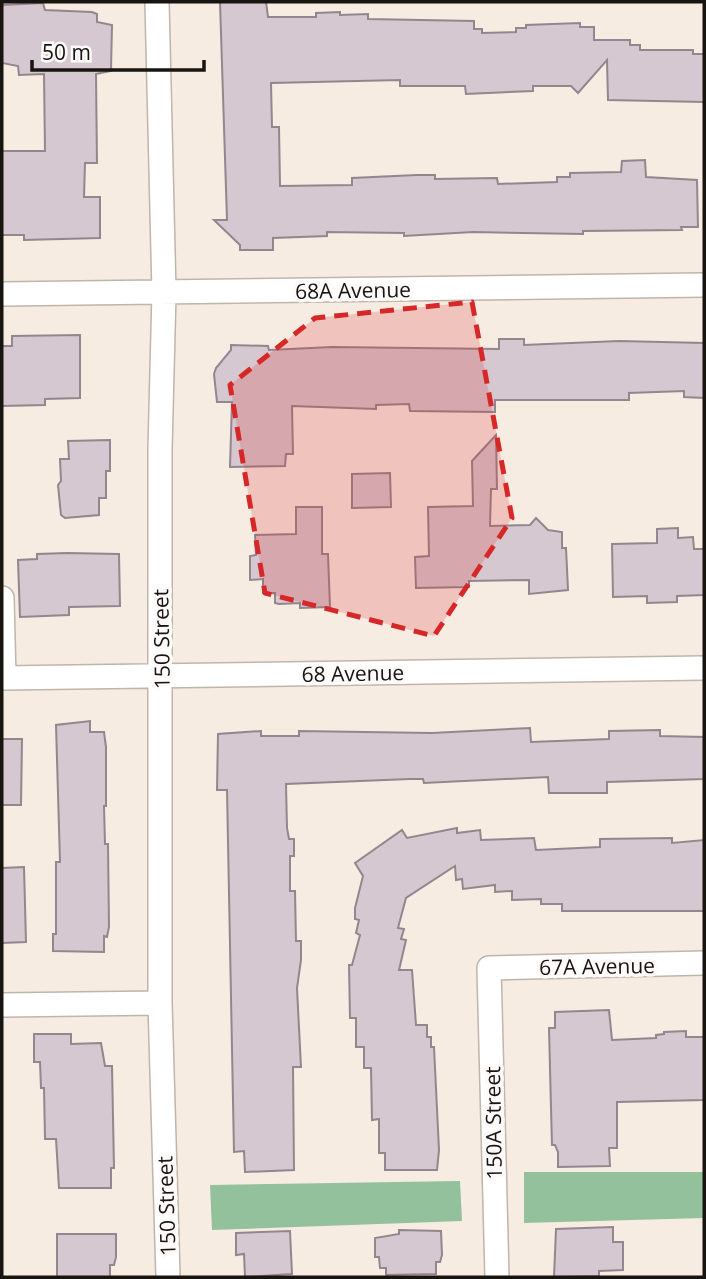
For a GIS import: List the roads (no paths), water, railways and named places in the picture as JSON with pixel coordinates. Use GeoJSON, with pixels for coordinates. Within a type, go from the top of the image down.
{"type":"FeatureCollection","features":[{"type":"Feature","properties":{"kind":"street","name":"150 Street"},"geometry":{"type":"LineString","coordinates":[[157,2],[164,293],[160,449],[160,1003],[167,1277]]}},
{"type":"Feature","properties":{"kind":"street","name":"68A Avenue"},"geometry":{"type":"LineString","coordinates":[[2,294],[704,285]]}},
{"type":"Feature","properties":{"kind":"street"},"geometry":{"type":"LineString","coordinates":[[2,598],[3,678]]}},
{"type":"Feature","properties":{"kind":"street","name":"68 Avenue"},"geometry":{"type":"LineString","coordinates":[[3,678],[704,668]]}},
{"type":"Feature","properties":{"kind":"street","name":"67A Avenue"},"geometry":{"type":"LineString","coordinates":[[489,968],[704,964]]}},
{"type":"Feature","properties":{"kind":"street","name":"150A Street"},"geometry":{"type":"LineString","coordinates":[[489,968],[497,1277]]}},
{"type":"Feature","properties":{"kind":"street"},"geometry":{"type":"LineString","coordinates":[[2,1005],[160,1003]]}}]}
